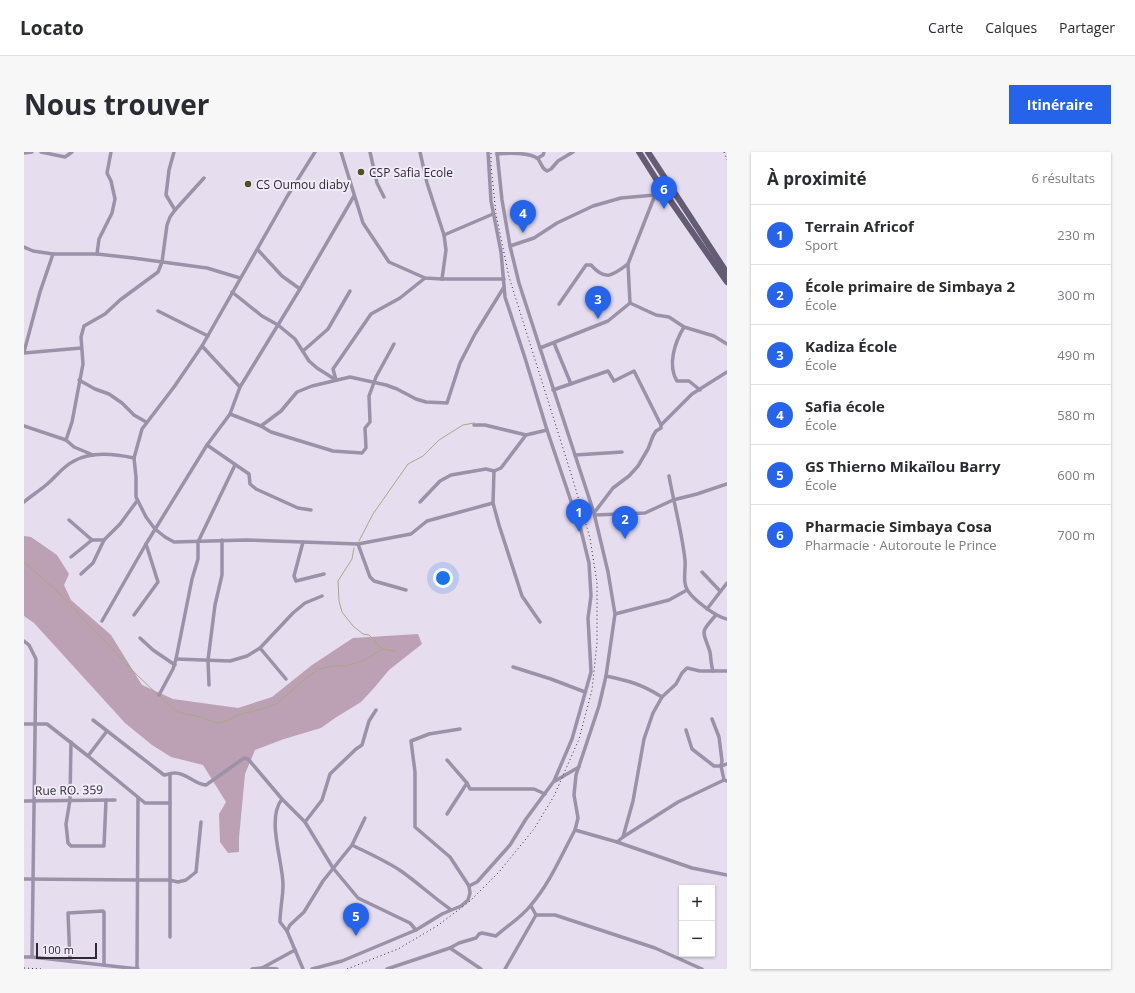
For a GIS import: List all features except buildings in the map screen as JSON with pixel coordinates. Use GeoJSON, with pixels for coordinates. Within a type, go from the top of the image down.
{"type":"FeatureCollection","features":[{"type":"Feature","properties":{"kind":"main road"},"geometry":{"type":"LineString","coordinates":[[639,152],[663,190],[727,282]]}},
{"type":"Feature","properties":{"kind":"main road"},"geometry":{"type":"LineString","coordinates":[[648,152],[727,273]]}},
{"type":"Feature","properties":{"kind":"street"},"geometry":{"type":"LineString","coordinates":[[24,153],[32,152]]}},
{"type":"Feature","properties":{"kind":"street"},"geometry":{"type":"LineString","coordinates":[[41,152],[65,157],[72,152]]}},
{"type":"Feature","properties":{"kind":"street"},"geometry":{"type":"LineString","coordinates":[[97,254],[99,239],[112,213],[115,199],[111,181],[107,173],[111,152]]}},
{"type":"Feature","properties":{"kind":"street"},"geometry":{"type":"LineString","coordinates":[[174,152],[169,170],[166,195],[175,210]]}},
{"type":"Feature","properties":{"kind":"street"},"geometry":{"type":"LineString","coordinates":[[315,152],[288,195],[202,346],[174,387],[142,429],[134,458],[137,501],[146,517],[156,529],[165,537],[174,542],[222,540],[358,544],[411,534],[427,521],[493,504]]}},
{"type":"Feature","properties":{"kind":"street"},"geometry":{"type":"LineString","coordinates":[[341,152],[363,223],[389,262],[425,278],[504,279]]}},
{"type":"Feature","properties":{"kind":"street"},"geometry":{"type":"LineString","coordinates":[[370,152],[378,183],[384,197]]}},
{"type":"Feature","properties":{"kind":"street"},"geometry":{"type":"LineString","coordinates":[[420,152],[427,183],[444,235],[446,250],[442,279]]}},
{"type":"Feature","properties":{"kind":"street"},"geometry":{"type":"LineString","coordinates":[[469,886],[477,882],[510,845],[526,819],[554,781],[572,740],[591,672],[588,618],[591,596],[589,563],[577,514],[572,504],[547,430],[505,298],[501,252],[489,181],[488,152]]}},
{"type":"Feature","properties":{"kind":"street"},"geometry":{"type":"LineString","coordinates":[[387,969],[450,948],[459,943],[476,938],[482,933],[496,936],[530,906],[553,875],[557,862],[574,830],[578,818],[574,795],[576,775],[599,706],[606,676],[615,614],[608,572],[594,514],[519,283],[510,246],[502,200],[497,153],[520,152],[534,156],[538,158],[543,169],[547,171],[552,169],[558,161],[573,152]]}},
{"type":"Feature","properties":{"kind":"street"},"geometry":{"type":"LineString","coordinates":[[538,158],[543,155],[544,152]]}},
{"type":"Feature","properties":{"kind":"street"},"geometry":{"type":"LineString","coordinates":[[66,440],[72,422],[83,364],[81,337],[84,326],[105,314],[120,300],[158,272],[162,262],[168,225],[175,210],[204,178]]}},
{"type":"Feature","properties":{"kind":"street"},"geometry":{"type":"LineString","coordinates":[[510,246],[534,238],[557,223],[593,206],[621,198],[655,195],[663,190]]}},
{"type":"Feature","properties":{"kind":"street"},"geometry":{"type":"LineString","coordinates":[[630,303],[628,264],[655,195]]}},
{"type":"Feature","properties":{"kind":"street"},"geometry":{"type":"LineString","coordinates":[[102,621],[146,544],[207,445],[230,414],[240,387],[300,289],[354,196]]}},
{"type":"Feature","properties":{"kind":"street"},"geometry":{"type":"LineString","coordinates":[[444,235],[494,214]]}},
{"type":"Feature","properties":{"kind":"street"},"geometry":{"type":"LineString","coordinates":[[24,247],[33,251],[53,254],[97,254],[207,268],[240,278]]}},
{"type":"Feature","properties":{"kind":"street"},"geometry":{"type":"LineString","coordinates":[[258,250],[282,276],[300,289]]}},
{"type":"Feature","properties":{"kind":"street"},"geometry":{"type":"LineString","coordinates":[[53,254],[40,292],[24,352],[81,348]]}},
{"type":"Feature","properties":{"kind":"street"},"geometry":{"type":"LineString","coordinates":[[559,304],[586,265],[591,265],[597,272],[604,275],[612,275],[628,264]]}},
{"type":"Feature","properties":{"kind":"street"},"geometry":{"type":"LineString","coordinates":[[336,380],[333,368],[371,314],[400,298],[425,278]]}},
{"type":"Feature","properties":{"kind":"street"},"geometry":{"type":"LineString","coordinates":[[261,426],[281,411],[297,392],[312,386],[350,377],[375,382],[397,389],[416,399],[426,402],[447,403],[460,363],[475,334],[505,286]]}},
{"type":"Feature","properties":{"kind":"street"},"geometry":{"type":"LineString","coordinates":[[302,351],[328,330],[350,291]]}},
{"type":"Feature","properties":{"kind":"street"},"geometry":{"type":"LineString","coordinates":[[232,292],[262,316],[278,325],[295,339],[309,361],[336,380]]}},
{"type":"Feature","properties":{"kind":"street"},"geometry":{"type":"LineString","coordinates":[[540,348],[608,321],[630,303]]}},
{"type":"Feature","properties":{"kind":"street"},"geometry":{"type":"LineString","coordinates":[[630,303],[656,315],[669,318],[684,327],[714,336],[727,344]]}},
{"type":"Feature","properties":{"kind":"street"},"geometry":{"type":"LineString","coordinates":[[158,312],[208,336]]}},
{"type":"Feature","properties":{"kind":"street"},"geometry":{"type":"LineString","coordinates":[[684,327],[677,339],[672,366],[674,377],[678,381],[689,381],[700,390]]}},
{"type":"Feature","properties":{"kind":"street"},"geometry":{"type":"LineString","coordinates":[[554,342],[570,384]]}},
{"type":"Feature","properties":{"kind":"street"},"geometry":{"type":"LineString","coordinates":[[230,414],[261,426],[270,432],[333,451],[362,453],[366,448],[365,428],[370,422],[369,396],[376,377],[394,344]]}},
{"type":"Feature","properties":{"kind":"street"},"geometry":{"type":"LineString","coordinates":[[202,346],[240,387]]}},
{"type":"Feature","properties":{"kind":"street"},"geometry":{"type":"LineString","coordinates":[[553,390],[608,371],[614,381],[634,370],[661,425]]}},
{"type":"Feature","properties":{"kind":"street"},"geometry":{"type":"LineString","coordinates":[[594,514],[613,488],[638,466],[648,449],[653,436],[656,431],[661,428],[661,425],[692,394],[727,372]]}},
{"type":"Feature","properties":{"kind":"street"},"geometry":{"type":"LineString","coordinates":[[79,380],[95,390],[108,394],[122,403],[134,415],[146,422]]}},
{"type":"Feature","properties":{"kind":"street"},"geometry":{"type":"LineString","coordinates":[[474,425],[485,425],[526,435],[547,430]]}},
{"type":"Feature","properties":{"kind":"street"},"geometry":{"type":"LineString","coordinates":[[24,426],[66,440],[74,447],[93,455]]}},
{"type":"Feature","properties":{"kind":"street"},"geometry":{"type":"LineString","coordinates":[[420,502],[440,482],[451,475],[486,469],[494,471],[501,468],[526,435]]}},
{"type":"Feature","properties":{"kind":"street"},"geometry":{"type":"LineString","coordinates":[[207,445],[249,474],[250,484],[256,489],[298,508],[311,510]]}},
{"type":"Feature","properties":{"kind":"street"},"geometry":{"type":"LineString","coordinates":[[575,456],[622,452]]}},
{"type":"Feature","properties":{"kind":"street"},"geometry":{"type":"LineString","coordinates":[[24,502],[46,485],[59,471],[75,460],[93,455],[118,454],[134,458]]}},
{"type":"Feature","properties":{"kind":"street"},"geometry":{"type":"LineString","coordinates":[[160,694],[175,664],[192,579],[198,559],[198,542],[235,465]]}},
{"type":"Feature","properties":{"kind":"street"},"geometry":{"type":"LineString","coordinates":[[494,471],[493,504],[522,596],[540,622]]}},
{"type":"Feature","properties":{"kind":"street"},"geometry":{"type":"LineString","coordinates":[[669,476],[673,500],[682,534],[686,563],[685,582],[687,590],[707,609],[716,615],[727,619]]}},
{"type":"Feature","properties":{"kind":"street"},"geometry":{"type":"LineString","coordinates":[[594,514],[645,513],[673,500],[727,484]]}},
{"type":"Feature","properties":{"kind":"street"},"geometry":{"type":"LineString","coordinates":[[81,574],[93,563],[104,540],[120,524],[137,501]]}},
{"type":"Feature","properties":{"kind":"street"},"geometry":{"type":"LineString","coordinates":[[69,520],[92,540]]}},
{"type":"Feature","properties":{"kind":"street"},"geometry":{"type":"LineString","coordinates":[[71,557],[92,540],[104,540]]}},
{"type":"Feature","properties":{"kind":"street"},"geometry":{"type":"LineString","coordinates":[[209,685],[208,660],[215,605],[222,575],[222,540]]}},
{"type":"Feature","properties":{"kind":"street"},"geometry":{"type":"LineString","coordinates":[[303,542],[294,576],[296,581],[324,574]]}},
{"type":"Feature","properties":{"kind":"street"},"geometry":{"type":"LineString","coordinates":[[134,615],[158,582],[146,544]]}},
{"type":"Feature","properties":{"kind":"street"},"geometry":{"type":"LineString","coordinates":[[358,544],[370,578],[374,581],[406,590]]}},
{"type":"Feature","properties":{"kind":"street"},"geometry":{"type":"LineString","coordinates":[[702,572],[720,591]]}},
{"type":"Feature","properties":{"kind":"street"},"geometry":{"type":"LineString","coordinates":[[707,609],[727,583]]}},
{"type":"Feature","properties":{"kind":"street"},"geometry":{"type":"LineString","coordinates":[[615,614],[669,600],[687,590]]}},
{"type":"Feature","properties":{"kind":"street"},"geometry":{"type":"LineString","coordinates":[[176,659],[230,661],[247,656],[260,648],[293,613],[305,603],[322,596]]}},
{"type":"Feature","properties":{"kind":"street"},"geometry":{"type":"LineString","coordinates":[[713,671],[710,664],[710,654],[703,634],[704,628],[716,615]]}},
{"type":"Feature","properties":{"kind":"street"},"geometry":{"type":"LineString","coordinates":[[140,638],[153,650],[175,664]]}},
{"type":"Feature","properties":{"kind":"street"},"geometry":{"type":"LineString","coordinates":[[24,641],[29,645],[36,659],[32,957]]}},
{"type":"Feature","properties":{"kind":"street"},"geometry":{"type":"LineString","coordinates":[[260,648],[286,679]]}},
{"type":"Feature","properties":{"kind":"street"},"geometry":{"type":"LineString","coordinates":[[513,667],[585,692]]}},
{"type":"Feature","properties":{"kind":"street"},"geometry":{"type":"LineString","coordinates":[[623,837],[633,800],[644,739],[653,713],[662,697],[676,684],[682,673],[687,668],[700,671],[727,671]]}},
{"type":"Feature","properties":{"kind":"street"},"geometry":{"type":"LineString","coordinates":[[606,676],[631,681],[662,697]]}},
{"type":"Feature","properties":{"kind":"street"},"geometry":{"type":"LineString","coordinates":[[306,822],[322,800],[330,774],[362,745],[369,721],[376,710]]}},
{"type":"Feature","properties":{"kind":"street"},"geometry":{"type":"LineString","coordinates":[[617,842],[678,802],[726,780],[721,766],[722,761],[719,737],[712,718]]}},
{"type":"Feature","properties":{"kind":"street"},"geometry":{"type":"LineString","coordinates":[[93,720],[164,775],[174,773],[184,775],[202,785],[206,785],[244,758],[248,759],[282,800],[306,822],[333,868],[358,898],[410,923],[416,930]]}},
{"type":"Feature","properties":{"kind":"street"},"geometry":{"type":"LineString","coordinates":[[24,724],[47,724],[145,803],[170,803]]}},
{"type":"Feature","properties":{"kind":"street"},"geometry":{"type":"LineString","coordinates":[[312,969],[342,961],[416,930],[450,909],[461,906],[468,900],[470,893],[469,886],[450,857],[415,828],[415,772],[411,741],[429,734],[460,729]]}},
{"type":"Feature","properties":{"kind":"street"},"geometry":{"type":"LineString","coordinates":[[686,730],[692,749],[714,766],[727,764]]}},
{"type":"Feature","properties":{"kind":"street"},"geometry":{"type":"LineString","coordinates":[[88,756],[107,731]]}},
{"type":"Feature","properties":{"kind":"street"},"geometry":{"type":"LineString","coordinates":[[71,742],[70,800],[66,824],[70,844],[72,846],[104,846],[106,800]]}},
{"type":"Feature","properties":{"kind":"street"},"geometry":{"type":"LineString","coordinates":[[447,760],[467,783],[470,789],[534,789],[545,794]]}},
{"type":"Feature","properties":{"kind":"street"},"geometry":{"type":"LineString","coordinates":[[554,781],[579,767]]}},
{"type":"Feature","properties":{"kind":"street"},"geometry":{"type":"LineString","coordinates":[[170,774],[170,937]]}},
{"type":"Feature","properties":{"kind":"street"},"geometry":{"type":"LineString","coordinates":[[447,814],[467,783]]}},
{"type":"Feature","properties":{"kind":"street"},"geometry":{"type":"LineString","coordinates":[[24,957],[138,969],[138,798]]}},
{"type":"Feature","properties":{"kind":"street","name":"Rue RO. 359"},"geometry":{"type":"LineString","coordinates":[[24,801],[115,800]]}},
{"type":"Feature","properties":{"kind":"street"},"geometry":{"type":"LineString","coordinates":[[282,800],[276,811],[275,836],[282,870],[283,885],[280,922],[287,931],[303,969]]}},
{"type":"Feature","properties":{"kind":"street"},"geometry":{"type":"LineString","coordinates":[[287,931],[290,925],[304,912],[322,881],[352,845],[365,818]]}},
{"type":"Feature","properties":{"kind":"street"},"geometry":{"type":"LineString","coordinates":[[24,879],[169,880],[178,882],[186,880],[196,872],[201,822]]}},
{"type":"Feature","properties":{"kind":"street"},"geometry":{"type":"LineString","coordinates":[[574,830],[617,842],[692,868],[727,875]]}},
{"type":"Feature","properties":{"kind":"street"},"geometry":{"type":"LineString","coordinates":[[352,845],[400,870],[450,909]]}},
{"type":"Feature","properties":{"kind":"street"},"geometry":{"type":"LineString","coordinates":[[530,906],[536,915]]}},
{"type":"Feature","properties":{"kind":"street"},"geometry":{"type":"LineString","coordinates":[[70,961],[68,913],[103,911],[104,965]]}},
{"type":"Feature","properties":{"kind":"street"},"geometry":{"type":"LineString","coordinates":[[506,969],[536,915]]}},
{"type":"Feature","properties":{"kind":"street"},"geometry":{"type":"LineString","coordinates":[[536,915],[556,915],[607,931],[655,948],[702,969]]}},
{"type":"Feature","properties":{"kind":"street"},"geometry":{"type":"LineString","coordinates":[[450,948],[481,969]]}},
{"type":"Feature","properties":{"kind":"street"},"geometry":{"type":"LineString","coordinates":[[262,968],[295,950]]}},
{"type":"Feature","properties":{"kind":"street"},"geometry":{"type":"LineString","coordinates":[[408,963],[409,969]]}},
{"type":"Feature","properties":{"kind":"street"},"geometry":{"type":"LineString","coordinates":[[252,969],[277,969]]}},
{"type":"Feature","properties":{"kind":"shaded area"},"geometry":{"type":"Polygon","coordinates":[[[24,536],[31,537],[57,555],[69,574],[64,585],[71,600],[111,635],[142,685],[173,699],[238,708],[272,697],[312,665],[353,638],[418,634],[422,644],[389,670],[361,702],[321,728],[284,739],[255,750],[245,774],[239,852],[228,853],[220,842],[219,814],[226,802],[203,765],[171,757],[152,745],[125,723],[34,623],[24,616],[24,536]]]}},
{"type":"Feature","properties":{"kind":"waterway"},"geometry":{"type":"LineString","coordinates":[[359,541],[373,514],[408,464],[423,456],[439,440],[463,425],[474,423]]}},
{"type":"Feature","properties":{"kind":"waterway"},"geometry":{"type":"LineString","coordinates":[[354,548],[352,559],[338,581],[339,601],[342,612],[353,626],[363,634],[369,635],[382,649]]}},
{"type":"Feature","properties":{"kind":"waterway"},"geometry":{"type":"LineString","coordinates":[[24,562],[57,591],[157,694]]}},
{"type":"Feature","properties":{"kind":"waterway"},"geometry":{"type":"LineString","coordinates":[[160,696],[177,712],[201,717],[216,723],[227,721],[237,715],[276,704],[319,669],[332,666],[346,666],[363,661],[382,649],[395,651]]}},
{"type":"Feature","properties":{"kind":"railway"},"geometry":{"type":"LineString","coordinates":[[347,969],[398,949],[437,926],[469,902],[499,872],[534,829],[554,796],[579,739],[592,690],[597,643],[597,583],[590,538],[509,277],[496,214],[491,152]]}},
{"type":"Feature","properties":{"kind":"railway"},"geometry":{"type":"LineString","coordinates":[[724,152],[727,160]]}},
{"type":"Feature","properties":{"kind":"railway"},"geometry":{"type":"LineString","coordinates":[[24,968],[42,969]]}},
{"type":"Feature","properties":{"kind":"place","name":"CSP Safia Ecole"},"geometry":{"type":"Point","coordinates":[361,172]}},
{"type":"Feature","properties":{"kind":"place","name":"CS Oumou diaby"},"geometry":{"type":"Point","coordinates":[248,184]}},
{"type":"Feature","properties":{"kind":"place","name":"Pharmacie Simbaya Cosa"},"geometry":{"type":"Point","coordinates":[664,209]}},
{"type":"Feature","properties":{"kind":"place","name":"Safia école"},"geometry":{"type":"Point","coordinates":[523,233]}},
{"type":"Feature","properties":{"kind":"place","name":"Kadiza École"},"geometry":{"type":"Point","coordinates":[598,319]}},
{"type":"Feature","properties":{"kind":"place","name":"Terrain Africof"},"geometry":{"type":"Point","coordinates":[579,532]}},
{"type":"Feature","properties":{"kind":"place","name":"École primaire de Simbaya 2"},"geometry":{"type":"Point","coordinates":[625,539]}},
{"type":"Feature","properties":{"kind":"place","name":"GS Thierno Mikaïlou Barry"},"geometry":{"type":"Point","coordinates":[356,936]}}]}
